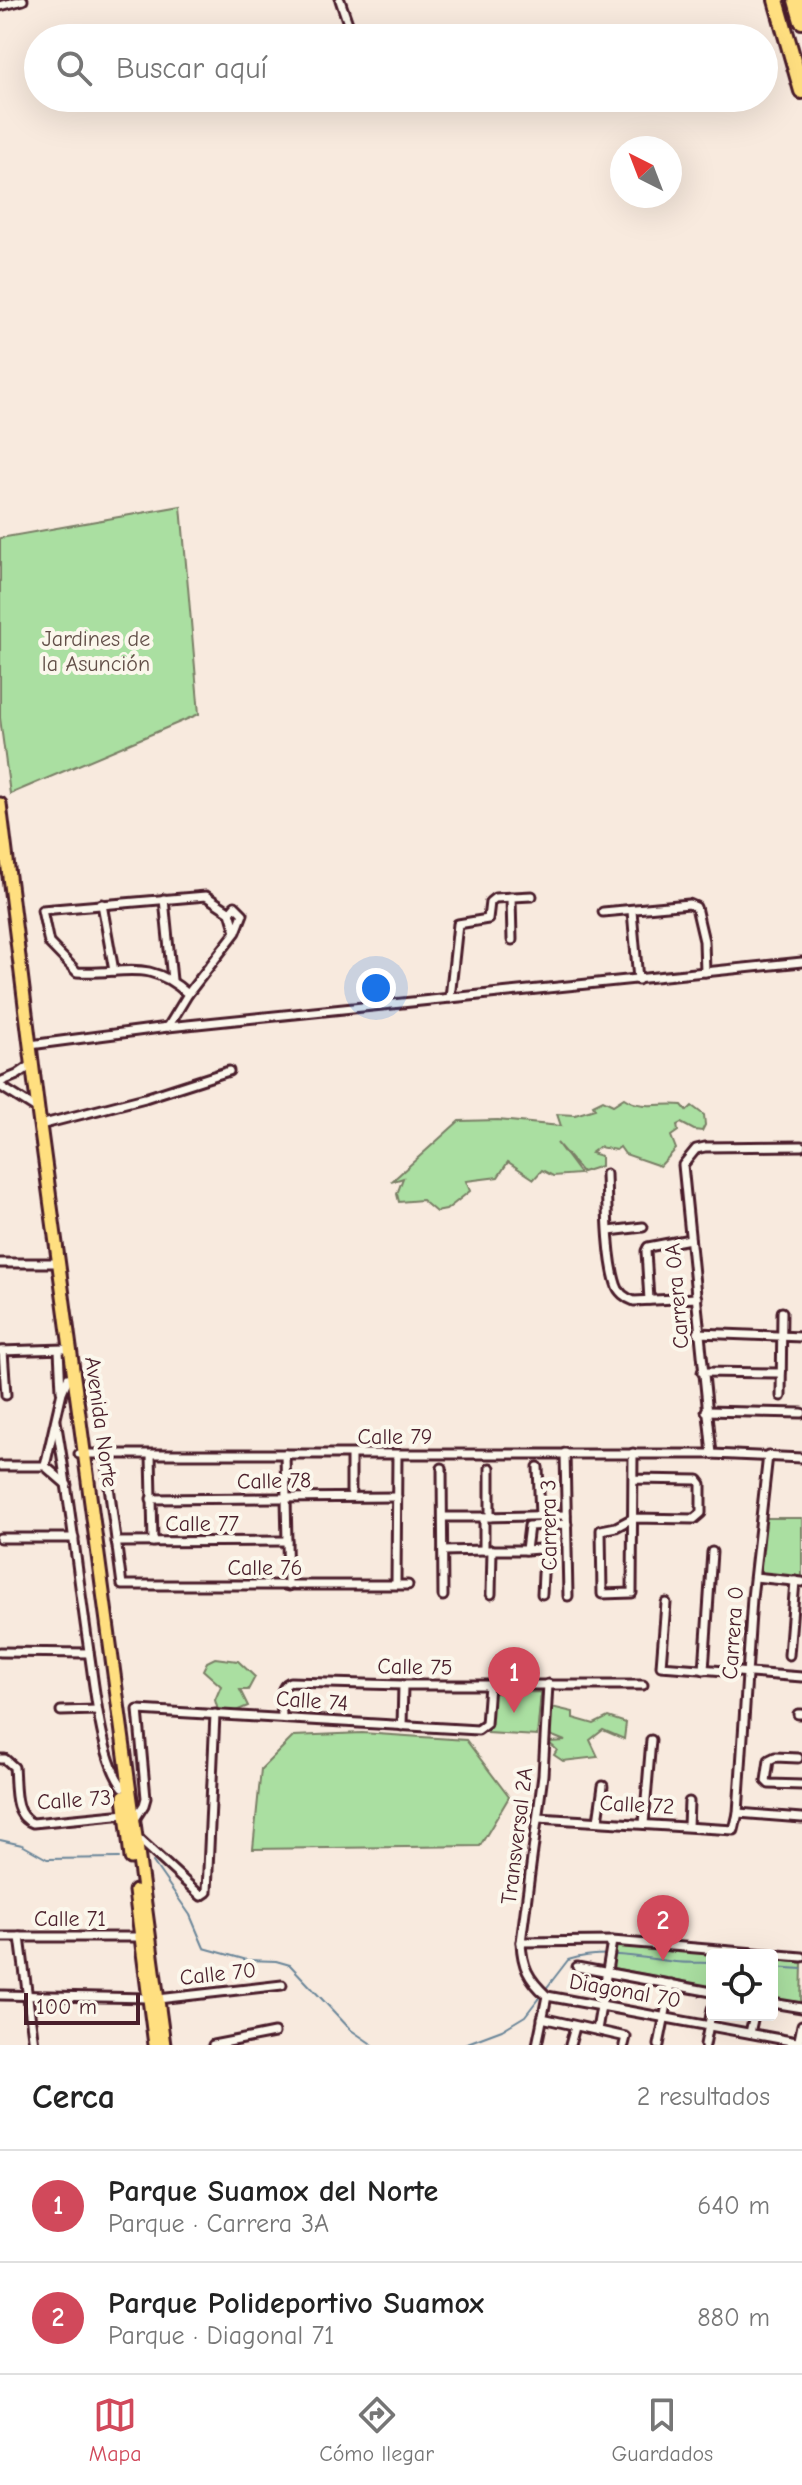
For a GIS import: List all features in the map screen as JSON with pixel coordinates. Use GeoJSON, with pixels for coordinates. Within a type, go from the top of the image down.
{"type":"FeatureCollection","features":[{"type":"Feature","properties":{"kind":"highway"},"geometry":{"type":"LineString","coordinates":[[776,0],[802,91]]}},
{"type":"Feature","properties":{"kind":"highway"},"geometry":{"type":"LineString","coordinates":[[796,0],[802,21]]}},
{"type":"Feature","properties":{"kind":"main road","name":"Avenida Norte"},"geometry":{"type":"LineString","coordinates":[[0,804],[30,1066]]}},
{"type":"Feature","properties":{"kind":"main road","name":"Avenida Norte"},"geometry":{"type":"LineString","coordinates":[[0,850],[30,1066],[62,1350],[82,1454],[130,1817],[140,1937],[164,2045]]}},
{"type":"Feature","properties":{"kind":"main road","name":"Avenida Norte"},"geometry":{"type":"LineString","coordinates":[[34,1107],[40,1125],[123,1787],[137,1837],[154,1998],[155,2045]]}},
{"type":"Feature","properties":{"kind":"street"},"geometry":{"type":"LineString","coordinates":[[0,6],[23,0]]}},
{"type":"Feature","properties":{"kind":"street"},"geometry":{"type":"LineString","coordinates":[[340,0],[348,24]]}},
{"type":"Feature","properties":{"kind":"street"},"geometry":{"type":"LineString","coordinates":[[168,1027],[188,994],[236,932],[230,912],[206,896],[42,910],[49,943],[77,972],[136,969],[172,980],[188,994]]}},
{"type":"Feature","properties":{"kind":"street"},"geometry":{"type":"LineString","coordinates":[[450,998],[458,924],[486,920],[493,899],[532,896]]}},
{"type":"Feature","properties":{"kind":"street"},"geometry":{"type":"LineString","coordinates":[[511,897],[512,940]]}},
{"type":"Feature","properties":{"kind":"street"},"geometry":{"type":"LineString","coordinates":[[164,899],[172,980]]}},
{"type":"Feature","properties":{"kind":"street"},"geometry":{"type":"LineString","coordinates":[[102,904],[114,971]]}},
{"type":"Feature","properties":{"kind":"street"},"geometry":{"type":"LineString","coordinates":[[603,912],[689,904],[696,907],[704,941],[705,972]]}},
{"type":"Feature","properties":{"kind":"street"},"geometry":{"type":"LineString","coordinates":[[632,911],[638,980]]}},
{"type":"Feature","properties":{"kind":"street"},"geometry":{"type":"LineString","coordinates":[[30,1045],[168,1027],[802,962]]}},
{"type":"Feature","properties":{"kind":"street"},"geometry":{"type":"LineString","coordinates":[[30,1066],[0,1084],[34,1107]]}},
{"type":"Feature","properties":{"kind":"street"},"geometry":{"type":"LineString","coordinates":[[40,1125],[145,1098],[229,1071]]}},
{"type":"Feature","properties":{"kind":"street","name":"Carrera 0A"},"geometry":{"type":"LineString","coordinates":[[712,1454],[683,1165],[696,1149],[705,1147],[802,1146]]}},
{"type":"Feature","properties":{"kind":"street"},"geometry":{"type":"LineString","coordinates":[[606,1174],[616,1287],[627,1298],[697,1298]]}},
{"type":"Feature","properties":{"kind":"street"},"geometry":{"type":"LineString","coordinates":[[609,1231],[643,1227]]}},
{"type":"Feature","properties":{"kind":"street"},"geometry":{"type":"LineString","coordinates":[[649,1300],[648,1247],[690,1239]]}},
{"type":"Feature","properties":{"kind":"street"},"geometry":{"type":"LineString","coordinates":[[0,1263],[53,1263]]}},
{"type":"Feature","properties":{"kind":"street"},"geometry":{"type":"LineString","coordinates":[[781,1396],[782,1312]]}},
{"type":"Feature","properties":{"kind":"street"},"geometry":{"type":"LineString","coordinates":[[698,1333],[802,1337]]}},
{"type":"Feature","properties":{"kind":"street"},"geometry":{"type":"LineString","coordinates":[[6,1395],[2,1351],[62,1350],[62,1392]]}},
{"type":"Feature","properties":{"kind":"street"},"geometry":{"type":"LineString","coordinates":[[702,1372],[781,1373]]}},
{"type":"Feature","properties":{"kind":"street"},"geometry":{"type":"LineString","coordinates":[[45,1466],[68,1378]]}},
{"type":"Feature","properties":{"kind":"street"},"geometry":{"type":"LineString","coordinates":[[706,1411],[802,1413]]}},
{"type":"Feature","properties":{"kind":"street"},"geometry":{"type":"LineString","coordinates":[[56,1421],[68,1486],[97,1710],[114,1774],[123,1787]]}},
{"type":"Feature","properties":{"kind":"street","name":"Carrera 3"},"geometry":{"type":"LineString","coordinates":[[565,1453],[568,1596]]}},
{"type":"Feature","properties":{"kind":"street"},"geometry":{"type":"LineString","coordinates":[[633,1453],[633,1479],[633,1518],[632,1593],[602,1594],[601,1530],[616,1527],[633,1518],[699,1517],[701,1484],[698,1480],[633,1479]]}},
{"type":"Feature","properties":{"kind":"street","name":"Calle 79"},"geometry":{"type":"LineString","coordinates":[[82,1454],[712,1454]]}},
{"type":"Feature","properties":{"kind":"street"},"geometry":{"type":"LineString","coordinates":[[285,1454],[288,1586]]}},
{"type":"Feature","properties":{"kind":"street"},"geometry":{"type":"LineString","coordinates":[[712,1454],[802,1458]]}},
{"type":"Feature","properties":{"kind":"street"},"geometry":{"type":"LineString","coordinates":[[151,1455],[153,1542]]}},
{"type":"Feature","properties":{"kind":"street"},"geometry":{"type":"LineString","coordinates":[[351,1455],[351,1491]]}},
{"type":"Feature","properties":{"kind":"street"},"geometry":{"type":"LineString","coordinates":[[396,1584],[397,1455]]}},
{"type":"Feature","properties":{"kind":"street","name":"Carrera 0"},"geometry":{"type":"LineString","coordinates":[[734,1830],[738,1813],[755,1577],[768,1455]]}},
{"type":"Feature","properties":{"kind":"street"},"geometry":{"type":"LineString","coordinates":[[105,1456],[116,1542]]}},
{"type":"Feature","properties":{"kind":"street"},"geometry":{"type":"LineString","coordinates":[[0,1466],[45,1466],[68,1486]]}},
{"type":"Feature","properties":{"kind":"street"},"geometry":{"type":"LineString","coordinates":[[538,1467],[540,1516]]}},
{"type":"Feature","properties":{"kind":"street"},"geometry":{"type":"LineString","coordinates":[[442,1468],[443,1596]]}},
{"type":"Feature","properties":{"kind":"street"},"geometry":{"type":"LineString","coordinates":[[490,1468],[487,1517],[491,1594]]}},
{"type":"Feature","properties":{"kind":"street","name":"Calle 78"},"geometry":{"type":"LineString","coordinates":[[151,1499],[397,1497]]}},
{"type":"Feature","properties":{"kind":"street"},"geometry":{"type":"LineString","coordinates":[[443,1517],[540,1516],[566,1520]]}},
{"type":"Feature","properties":{"kind":"street"},"geometry":{"type":"LineString","coordinates":[[526,1550],[529,1526],[566,1520]]}},
{"type":"Feature","properties":{"kind":"street"},"geometry":{"type":"LineString","coordinates":[[0,1538],[74,1538]]}},
{"type":"Feature","properties":{"kind":"street","name":"Calle 77"},"geometry":{"type":"LineString","coordinates":[[116,1542],[287,1541]]}},
{"type":"Feature","properties":{"kind":"street","name":"Calle 76"},"geometry":{"type":"LineString","coordinates":[[116,1542],[122,1585],[408,1585]]}},
{"type":"Feature","properties":{"kind":"street"},"geometry":{"type":"LineString","coordinates":[[443,1551],[539,1549],[544,1554],[542,1594]]}},
{"type":"Feature","properties":{"kind":"street"},"geometry":{"type":"LineString","coordinates":[[704,1670],[712,1552]]}},
{"type":"Feature","properties":{"kind":"street"},"geometry":{"type":"LineString","coordinates":[[755,1577],[798,1581],[789,1655]]}},
{"type":"Feature","properties":{"kind":"street"},"geometry":{"type":"LineString","coordinates":[[666,1603],[661,1666],[802,1677]]}},
{"type":"Feature","properties":{"kind":"street"},"geometry":{"type":"LineString","coordinates":[[0,1652],[89,1653]]}},
{"type":"Feature","properties":{"kind":"street","name":"Calle 75"},"geometry":{"type":"LineString","coordinates":[[282,1717],[282,1690],[290,1682],[643,1685]]}},
{"type":"Feature","properties":{"kind":"street","name":"Transversal 2A"},"geometry":{"type":"LineString","coordinates":[[538,1988],[524,1968],[521,1942],[538,1818],[548,1684]]}},
{"type":"Feature","properties":{"kind":"street"},"geometry":{"type":"LineString","coordinates":[[402,1726],[403,1685]]}},
{"type":"Feature","properties":{"kind":"street","name":"Calle 74"},"geometry":{"type":"LineString","coordinates":[[130,1817],[146,1798],[138,1710],[478,1730],[486,1724],[489,1685]]}},
{"type":"Feature","properties":{"kind":"street"},"geometry":{"type":"LineString","coordinates":[[61,1711],[97,1710]]}},
{"type":"Feature","properties":{"kind":"street"},"geometry":{"type":"LineString","coordinates":[[137,1837],[201,1896],[207,1892],[215,1714]]}},
{"type":"Feature","properties":{"kind":"street"},"geometry":{"type":"LineString","coordinates":[[644,1824],[651,1740]]}},
{"type":"Feature","properties":{"kind":"street"},"geometry":{"type":"LineString","coordinates":[[798,1758],[775,1757],[769,1760],[766,1781],[769,1784],[802,1785]]}},
{"type":"Feature","properties":{"kind":"street","name":"Calle 73"},"geometry":{"type":"LineString","coordinates":[[0,1759],[14,1767],[19,1814],[24,1820],[33,1823],[130,1817]]}},
{"type":"Feature","properties":{"kind":"street"},"geometry":{"type":"LineString","coordinates":[[598,1821],[603,1786]]}},
{"type":"Feature","properties":{"kind":"street"},"geometry":{"type":"LineString","coordinates":[[688,1826],[689,1802]]}},
{"type":"Feature","properties":{"kind":"street"},"geometry":{"type":"LineString","coordinates":[[738,1813],[802,1818]]}},
{"type":"Feature","properties":{"kind":"street","name":"Calle 72"},"geometry":{"type":"LineString","coordinates":[[538,1818],[734,1830]]}},
{"type":"Feature","properties":{"kind":"street","name":"Calle 71"},"geometry":{"type":"LineString","coordinates":[[0,1937],[140,1937]]}},
{"type":"Feature","properties":{"kind":"street"},"geometry":{"type":"LineString","coordinates":[[20,1937],[34,2045]]}},
{"type":"Feature","properties":{"kind":"street"},"geometry":{"type":"LineString","coordinates":[[521,1942],[611,1944],[802,1957]]}},
{"type":"Feature","properties":{"kind":"street"},"geometry":{"type":"LineString","coordinates":[[597,2030],[611,1944]]}},
{"type":"Feature","properties":{"kind":"street"},"geometry":{"type":"LineString","coordinates":[[577,1967],[706,1991]]}},
{"type":"Feature","properties":{"kind":"street"},"geometry":{"type":"LineString","coordinates":[[659,2045],[671,1984]]}},
{"type":"Feature","properties":{"kind":"street","name":"Calle 70"},"geometry":{"type":"LineString","coordinates":[[0,1995],[154,1998],[282,1985]]}},
{"type":"Feature","properties":{"kind":"street","name":"Diagonal 70"},"geometry":{"type":"LineString","coordinates":[[538,1988],[547,1996],[799,2043]]}},
{"type":"Feature","properties":{"kind":"street"},"geometry":{"type":"LineString","coordinates":[[537,2045],[547,1996]]}},
{"type":"Feature","properties":{"kind":"street"},"geometry":{"type":"LineString","coordinates":[[778,2004],[802,2008]]}},
{"type":"Feature","properties":{"kind":"street"},"geometry":{"type":"LineString","coordinates":[[542,2018],[597,2030],[625,2041]]}},
{"type":"Feature","properties":{"kind":"street"},"geometry":{"type":"LineString","coordinates":[[705,2045],[710,2021]]}},
{"type":"Feature","properties":{"kind":"street"},"geometry":{"type":"LineString","coordinates":[[754,2021],[754,2045]]}},
{"type":"Feature","properties":{"kind":"street"},"geometry":{"type":"LineString","coordinates":[[799,2043],[802,2025]]}},
{"type":"Feature","properties":{"kind":"street"},"geometry":{"type":"LineString","coordinates":[[570,2045],[575,2027]]}},
{"type":"Feature","properties":{"kind":"street"},"geometry":{"type":"LineString","coordinates":[[213,2045],[274,2033]]}},
{"type":"Feature","properties":{"kind":"green space","name":"Jardines de la Asunción"},"geometry":{"type":"Polygon","coordinates":[[[181,506],[199,714],[10,794],[0,718],[0,538],[181,506]]]}},
{"type":"Feature","properties":{"kind":"green space"},"geometry":{"type":"Polygon","coordinates":[[[624,1098],[645,1105],[682,1105],[687,1111],[692,1106],[704,1115],[705,1125],[702,1131],[681,1123],[677,1125],[678,1131],[671,1136],[676,1149],[660,1166],[625,1154],[620,1147],[616,1150],[599,1147],[591,1153],[601,1156],[601,1166],[582,1172],[557,1143],[580,1174],[553,1176],[542,1170],[534,1179],[508,1162],[498,1177],[466,1181],[470,1191],[446,1210],[436,1212],[422,1200],[399,1202],[397,1194],[403,1178],[391,1182],[459,1121],[498,1120],[561,1126],[557,1114],[575,1115],[595,1109],[593,1105],[603,1100],[613,1105],[624,1098]]]}},
{"type":"Feature","properties":{"kind":"green space"},"geometry":{"type":"Polygon","coordinates":[[[763,1518],[802,1518],[802,1578],[758,1574],[763,1518]]]}},
{"type":"Feature","properties":{"kind":"green space"},"geometry":{"type":"Polygon","coordinates":[[[215,1658],[238,1661],[255,1677],[248,1690],[240,1690],[248,1706],[219,1714],[215,1700],[221,1686],[203,1670],[207,1662],[215,1658]]]}},
{"type":"Feature","properties":{"kind":"green space"},"geometry":{"type":"Polygon","coordinates":[[[541,1692],[537,1736],[488,1733],[491,1693],[541,1692]]]}},
{"type":"Feature","properties":{"kind":"green space"},"geometry":{"type":"Polygon","coordinates":[[[543,1705],[573,1712],[573,1718],[594,1724],[608,1717],[626,1723],[624,1739],[603,1730],[590,1740],[598,1757],[563,1761],[554,1755],[557,1750],[548,1742],[565,1741],[540,1731],[543,1705]]]}},
{"type":"Feature","properties":{"kind":"green space"},"geometry":{"type":"Polygon","coordinates":[[[362,1733],[466,1740],[509,1797],[480,1846],[253,1849],[261,1769],[294,1736],[362,1733]]]}},
{"type":"Feature","properties":{"kind":"green space"},"geometry":{"type":"Polygon","coordinates":[[[614,1942],[706,1952],[706,1986],[613,1968],[614,1942]]]}},
{"type":"Feature","properties":{"kind":"green space"},"geometry":{"type":"Polygon","coordinates":[[[778,1960],[802,1963],[801,2004],[778,2000],[778,1960]]]}},
{"type":"Feature","properties":{"kind":"waterway"},"geometry":{"type":"LineString","coordinates":[[0,1840],[22,1845],[47,1859],[119,1858]]}},
{"type":"Feature","properties":{"kind":"waterway"},"geometry":{"type":"LineString","coordinates":[[153,1862],[190,1915],[204,1948],[247,1960],[290,1965],[351,2030],[373,2045]]}},
{"type":"Feature","properties":{"kind":"waterway"},"geometry":{"type":"LineString","coordinates":[[462,2045],[502,2030],[525,2016],[568,1960],[605,1955],[706,1963]]}},
{"type":"Feature","properties":{"kind":"waterway"},"geometry":{"type":"LineString","coordinates":[[778,1967],[802,1969]]}},
{"type":"Feature","properties":{"kind":"place","name":"Parque Suamox del Norte"},"geometry":{"type":"Point","coordinates":[514,1713]}},
{"type":"Feature","properties":{"kind":"place","name":"Parque Polideportivo Suamox"},"geometry":{"type":"Point","coordinates":[663,1961]}}]}
